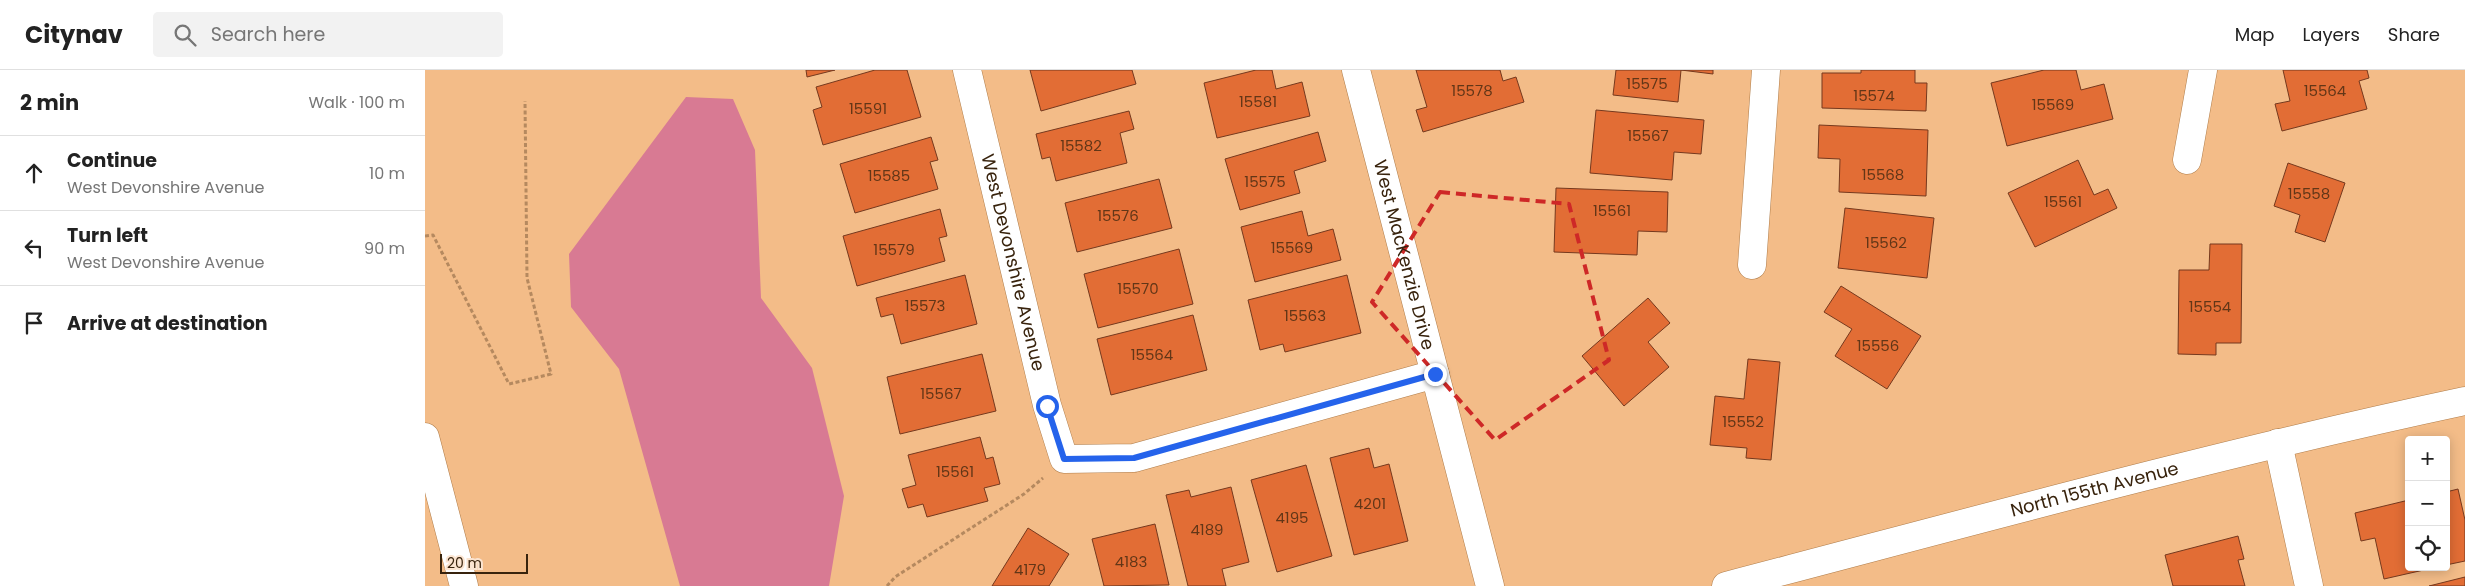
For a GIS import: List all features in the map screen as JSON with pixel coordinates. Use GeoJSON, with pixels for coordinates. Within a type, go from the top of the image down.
{"type":"FeatureCollection","features":[{"type":"Feature","properties":{"kind":"street","name":"West Devonshire Avenue"},"geometry":{"type":"LineString","coordinates":[[967,70],[1047,406],[1064,459]]}},
{"type":"Feature","properties":{"kind":"street","name":"West MacKenzie Drive"},"geometry":{"type":"LineString","coordinates":[[1356,70],[1490,586]]}},
{"type":"Feature","properties":{"kind":"street"},"geometry":{"type":"LineString","coordinates":[[1752,265],[1766,70]]}},
{"type":"Feature","properties":{"kind":"street"},"geometry":{"type":"LineString","coordinates":[[2187,160],[2203,70]]}},
{"type":"Feature","properties":{"kind":"street"},"geometry":{"type":"LineString","coordinates":[[1064,459],[1134,458],[1435,374]]}},
{"type":"Feature","properties":{"kind":"street","name":"North 155th Avenue"},"geometry":{"type":"LineString","coordinates":[[1726,586],[2277,443],[2465,401]]}},
{"type":"Feature","properties":{"kind":"street"},"geometry":{"type":"LineString","coordinates":[[425,437],[464,586]]}},
{"type":"Feature","properties":{"kind":"street"},"geometry":{"type":"LineString","coordinates":[[2277,443],[2309,586]]}},
{"type":"Feature","properties":{"kind":"path"},"geometry":{"type":"LineString","coordinates":[[425,236],[433,235],[509,384],[551,374],[527,278],[525,101]]}},
{"type":"Feature","properties":{"kind":"path"},"geometry":{"type":"LineString","coordinates":[[887,586],[895,577],[1025,494],[1064,459]]}},
{"type":"Feature","properties":{"kind":"highlighted area"},"geometry":{"type":"Polygon","coordinates":[[[1440,192],[1569,204],[1609,360],[1495,440],[1372,302],[1440,192]]]}},
{"type":"Feature","properties":{"kind":"shaded area"},"geometry":{"type":"Polygon","coordinates":[[[686,97],[733,99],[755,150],[761,298],[812,368],[844,496],[829,586],[680,586],[619,369],[571,307],[569,254],[686,97]]]}},
{"type":"Feature","properties":{"kind":"building"},"geometry":{"type":"Polygon","coordinates":[[[806,70],[835,70],[807,77],[806,70]]]}},
{"type":"Feature","properties":{"kind":"building"},"geometry":{"type":"Polygon","coordinates":[[[875,70],[907,70],[921,117],[823,145],[813,110],[822,107],[816,87],[875,70]]]}},
{"type":"Feature","properties":{"kind":"building"},"geometry":{"type":"Polygon","coordinates":[[[1030,70],[1132,70],[1136,84],[1041,111],[1030,70]]]}},
{"type":"Feature","properties":{"kind":"building"},"geometry":{"type":"Polygon","coordinates":[[[1256,70],[1272,70],[1276,89],[1302,82],[1310,116],[1217,138],[1204,83],[1256,70]]]}},
{"type":"Feature","properties":{"kind":"building"},"geometry":{"type":"Polygon","coordinates":[[[1416,70],[1500,70],[1503,81],[1516,77],[1524,102],[1423,132],[1416,110],[1427,107],[1416,70]]]}},
{"type":"Feature","properties":{"kind":"building"},"geometry":{"type":"Polygon","coordinates":[[[1616,70],[1681,70],[1678,102],[1613,95],[1616,70]]]}},
{"type":"Feature","properties":{"kind":"building"},"geometry":{"type":"Polygon","coordinates":[[[1681,70],[1713,70],[1713,74],[1681,70]]]}},
{"type":"Feature","properties":{"kind":"building"},"geometry":{"type":"Polygon","coordinates":[[[1861,70],[1915,70],[1915,83],[1927,83],[1926,111],[1822,108],[1822,73],[1861,73],[1861,70]]]}},
{"type":"Feature","properties":{"kind":"building"},"geometry":{"type":"Polygon","coordinates":[[[2044,70],[2076,70],[2081,90],[2104,84],[2113,119],[2007,146],[1991,83],[2044,70]]]}},
{"type":"Feature","properties":{"kind":"building"},"geometry":{"type":"Polygon","coordinates":[[[2283,70],[2367,70],[2369,78],[2359,81],[2367,109],[2282,131],[2275,104],[2290,101],[2283,70]]]}},
{"type":"Feature","properties":{"kind":"building"},"geometry":{"type":"Polygon","coordinates":[[[1596,110],[1704,120],[1701,154],[1674,152],[1672,180],[1590,173],[1596,110]]]}},
{"type":"Feature","properties":{"kind":"building"},"geometry":{"type":"Polygon","coordinates":[[[1129,111],[1134,129],[1120,133],[1127,163],[1056,181],[1050,157],[1042,159],[1036,134],[1129,111]]]}},
{"type":"Feature","properties":{"kind":"building"},"geometry":{"type":"Polygon","coordinates":[[[1819,125],[1928,130],[1926,196],[1839,192],[1840,159],[1818,158],[1819,125]]]}},
{"type":"Feature","properties":{"kind":"building"},"geometry":{"type":"Polygon","coordinates":[[[1318,132],[1326,161],[1294,171],[1300,193],[1240,210],[1225,159],[1318,132]]]}},
{"type":"Feature","properties":{"kind":"building"},"geometry":{"type":"Polygon","coordinates":[[[931,137],[938,160],[930,162],[938,189],[855,213],[840,164],[931,137]]]}},
{"type":"Feature","properties":{"kind":"building"},"geometry":{"type":"Polygon","coordinates":[[[2078,160],[2094,195],[2108,189],[2117,208],[2035,247],[2008,193],[2078,160]]]}},
{"type":"Feature","properties":{"kind":"building"},"geometry":{"type":"Polygon","coordinates":[[[2288,163],[2345,183],[2325,242],[2295,232],[2300,215],[2274,206],[2288,163]]]}},
{"type":"Feature","properties":{"kind":"building"},"geometry":{"type":"Polygon","coordinates":[[[1159,179],[1172,228],[1077,252],[1065,203],[1159,179]]]}},
{"type":"Feature","properties":{"kind":"building"},"geometry":{"type":"Polygon","coordinates":[[[1556,188],[1668,192],[1667,232],[1638,231],[1637,255],[1554,252],[1556,188]]]}},
{"type":"Feature","properties":{"kind":"building"},"geometry":{"type":"Polygon","coordinates":[[[1845,208],[1934,218],[1927,278],[1838,268],[1845,208]]]}},
{"type":"Feature","properties":{"kind":"building"},"geometry":{"type":"Polygon","coordinates":[[[940,209],[947,236],[939,238],[945,261],[857,286],[843,236],[940,209]]]}},
{"type":"Feature","properties":{"kind":"building"},"geometry":{"type":"Polygon","coordinates":[[[1302,211],[1308,236],[1333,229],[1341,260],[1255,282],[1241,227],[1302,211]]]}},
{"type":"Feature","properties":{"kind":"building"},"geometry":{"type":"Polygon","coordinates":[[[2210,244],[2242,244],[2241,343],[2216,343],[2216,355],[2178,354],[2179,270],[2209,270],[2210,244]]]}},
{"type":"Feature","properties":{"kind":"building"},"geometry":{"type":"Polygon","coordinates":[[[1179,249],[1193,304],[1098,328],[1084,274],[1179,249]]]}},
{"type":"Feature","properties":{"kind":"building"},"geometry":{"type":"Polygon","coordinates":[[[965,275],[977,324],[901,344],[893,314],[881,317],[876,298],[965,275]]]}},
{"type":"Feature","properties":{"kind":"building"},"geometry":{"type":"Polygon","coordinates":[[[1347,275],[1361,333],[1285,352],[1283,344],[1260,350],[1248,300],[1347,275]]]}},
{"type":"Feature","properties":{"kind":"building"},"geometry":{"type":"Polygon","coordinates":[[[1841,286],[1921,336],[1887,389],[1835,356],[1852,329],[1824,312],[1841,286]]]}},
{"type":"Feature","properties":{"kind":"building"},"geometry":{"type":"Polygon","coordinates":[[[1648,298],[1670,323],[1648,342],[1669,367],[1624,406],[1582,356],[1648,298]]]}},
{"type":"Feature","properties":{"kind":"building"},"geometry":{"type":"Polygon","coordinates":[[[1193,315],[1207,370],[1111,395],[1097,339],[1193,315]]]}},
{"type":"Feature","properties":{"kind":"building"},"geometry":{"type":"Polygon","coordinates":[[[982,354],[996,411],[900,434],[887,377],[982,354]]]}},
{"type":"Feature","properties":{"kind":"building"},"geometry":{"type":"Polygon","coordinates":[[[1748,359],[1780,362],[1771,460],[1746,458],[1747,448],[1710,445],[1715,396],[1744,399],[1748,359]]]}},
{"type":"Feature","properties":{"kind":"building"},"geometry":{"type":"Polygon","coordinates":[[[980,437],[986,459],[993,457],[1000,484],[984,488],[988,501],[927,517],[923,504],[908,508],[902,489],[916,485],[908,455],[980,437]]]}},
{"type":"Feature","properties":{"kind":"building"},"geometry":{"type":"Polygon","coordinates":[[[1369,448],[1374,468],[1389,464],[1408,541],[1354,555],[1330,458],[1369,448]]]}},
{"type":"Feature","properties":{"kind":"building"},"geometry":{"type":"Polygon","coordinates":[[[1306,465],[1332,556],[1277,572],[1251,480],[1306,465]]]}},
{"type":"Feature","properties":{"kind":"building"},"geometry":{"type":"Polygon","coordinates":[[[1231,487],[1249,562],[1222,569],[1226,586],[1188,586],[1166,495],[1189,490],[1191,497],[1231,487]]]}},
{"type":"Feature","properties":{"kind":"building"},"geometry":{"type":"Polygon","coordinates":[[[2458,489],[2465,520],[2465,561],[2450,564],[2450,526],[2450,491],[2458,489]]]}},
{"type":"Feature","properties":{"kind":"building"},"geometry":{"type":"Polygon","coordinates":[[[2405,501],[2405,571],[2419,571],[2384,579],[2375,538],[2361,541],[2355,513],[2405,501]]]}},
{"type":"Feature","properties":{"kind":"building"},"geometry":{"type":"Polygon","coordinates":[[[1155,524],[1169,585],[1104,586],[1092,539],[1155,524]]]}},
{"type":"Feature","properties":{"kind":"building"},"geometry":{"type":"Polygon","coordinates":[[[1028,528],[1069,554],[1049,586],[992,586],[1028,528]]]}},
{"type":"Feature","properties":{"kind":"building"},"geometry":{"type":"Polygon","coordinates":[[[2238,536],[2244,559],[2238,560],[2245,586],[2173,586],[2165,555],[2238,536]]]}},
{"type":"Feature","properties":{"kind":"building"},"geometry":{"type":"Polygon","coordinates":[[[2465,577],[2465,586],[2429,586],[2465,577]]]}},
{"type":"Feature","properties":{"kind":"route"},"geometry":{"type":"LineString","coordinates":[[1047,406],[1064,459],[1134,458],[1435,374]]}}]}
